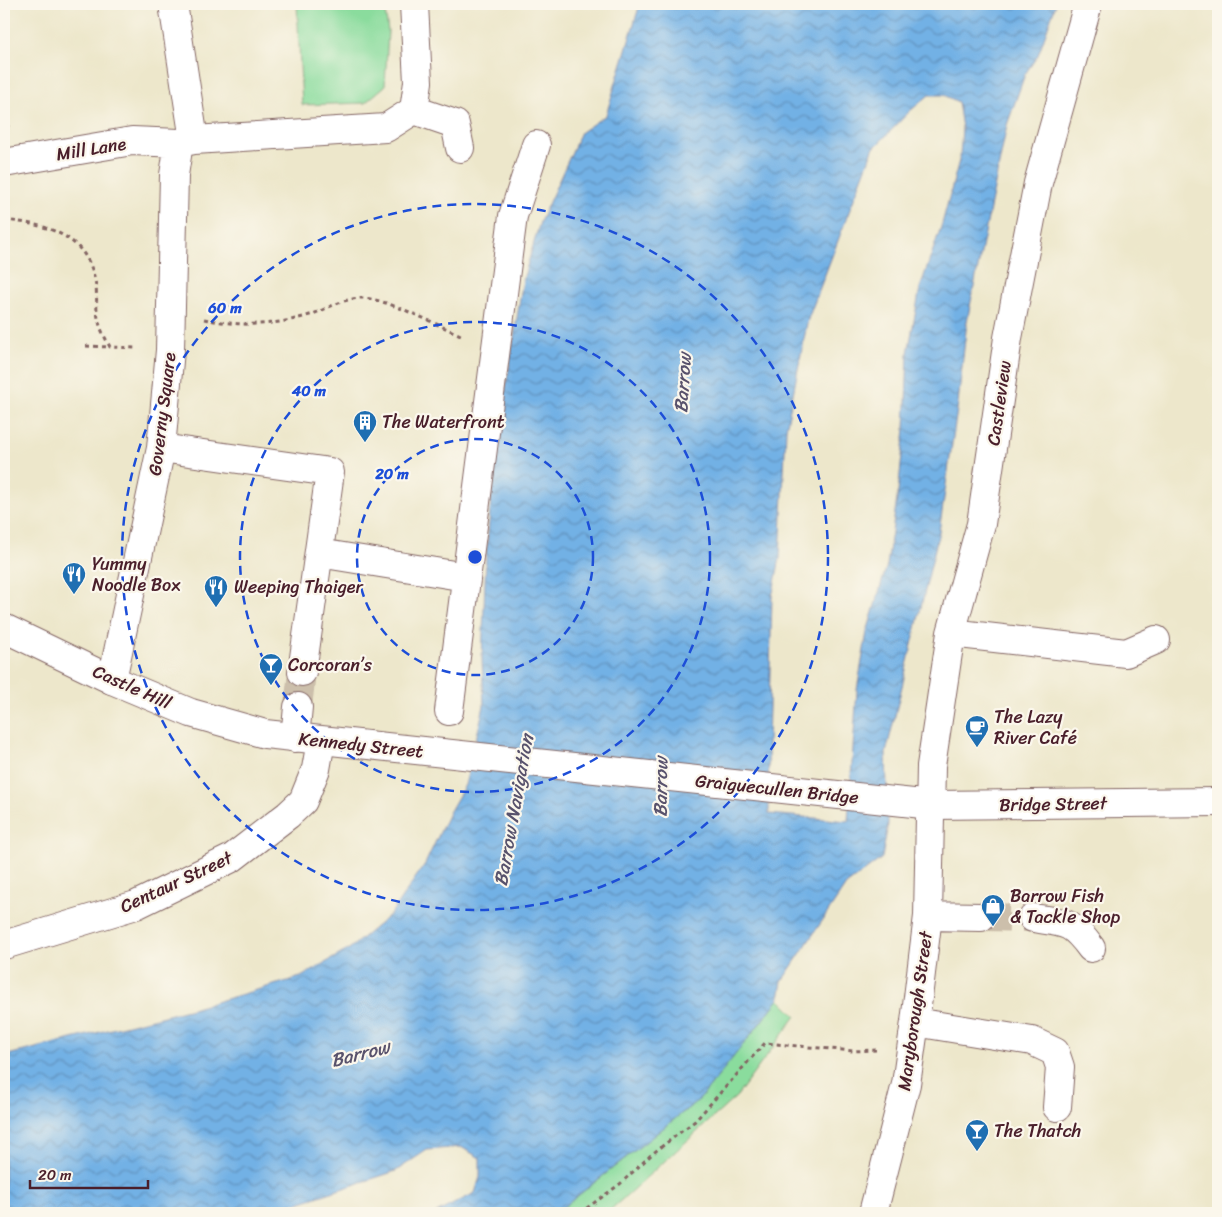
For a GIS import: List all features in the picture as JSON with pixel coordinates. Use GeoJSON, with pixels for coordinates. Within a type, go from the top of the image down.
{"type":"FeatureCollection","features":[{"type":"Feature","properties":{"kind":"street","name":"Governy Square"},"geometry":{"type":"LineString","coordinates":[[112,680],[161,448],[170,350],[174,175],[186,142],[173,4]]}},
{"type":"Feature","properties":{"kind":"street"},"geometry":{"type":"LineString","coordinates":[[414,4],[418,82],[414,110],[455,124],[460,148]]}},
{"type":"Feature","properties":{"kind":"street","name":"Castleview"},"geometry":{"type":"LineString","coordinates":[[932,805],[931,766],[951,633],[980,524],[1008,338],[1038,184],[1088,4]]}},
{"type":"Feature","properties":{"kind":"street","name":"Mill Lane"},"geometry":{"type":"LineString","coordinates":[[4,163],[132,141],[186,142],[386,128],[414,110]]}},
{"type":"Feature","properties":{"kind":"street"},"geometry":{"type":"LineString","coordinates":[[448,710],[513,216],[536,145]]}},
{"type":"Feature","properties":{"kind":"street"},"geometry":{"type":"LineString","coordinates":[[161,448],[330,472],[302,672]]}},
{"type":"Feature","properties":{"kind":"street"},"geometry":{"type":"LineString","coordinates":[[318,554],[466,577]]}},
{"type":"Feature","properties":{"kind":"street","name":"Castle Hill"},"geometry":{"type":"LineString","coordinates":[[4,628],[112,680],[191,713],[266,734]]}},
{"type":"Feature","properties":{"kind":"street"},"geometry":{"type":"LineString","coordinates":[[951,633],[1126,653],[1156,640]]}},
{"type":"Feature","properties":{"kind":"street","name":"Centaur Street"},"geometry":{"type":"LineString","coordinates":[[4,945],[136,905],[232,858],[288,816],[303,800],[316,769],[298,707]]}},
{"type":"Feature","properties":{"kind":"street","name":"Kennedy Street"},"geometry":{"type":"LineString","coordinates":[[266,734],[457,755]]}},
{"type":"Feature","properties":{"kind":"street","name":"Graiguecullen Bridge"},"geometry":{"type":"LineString","coordinates":[[457,755],[888,801]]}},
{"type":"Feature","properties":{"kind":"street","name":"Bridge Street"},"geometry":{"type":"LineString","coordinates":[[888,801],[932,805],[1218,802]]}},
{"type":"Feature","properties":{"kind":"street","name":"Maryborough Street"},"geometry":{"type":"LineString","coordinates":[[873,1213],[906,1084],[914,1029],[928,916],[932,805]]}},
{"type":"Feature","properties":{"kind":"street"},"geometry":{"type":"LineString","coordinates":[[928,916],[981,917]]}},
{"type":"Feature","properties":{"kind":"street"},"geometry":{"type":"LineString","coordinates":[[1033,918],[1065,923],[1077,929],[1091,948]]}},
{"type":"Feature","properties":{"kind":"street"},"geometry":{"type":"LineString","coordinates":[[914,1029],[1032,1041],[1055,1052],[1060,1067],[1057,1107]]}},
{"type":"Feature","properties":{"kind":"path"},"geometry":{"type":"LineString","coordinates":[[4,94],[10,135]]}},
{"type":"Feature","properties":{"kind":"path"},"geometry":{"type":"LineString","coordinates":[[4,220],[32,223],[59,233],[82,249],[95,280],[99,322],[110,347]]}},
{"type":"Feature","properties":{"kind":"path"},"geometry":{"type":"LineString","coordinates":[[204,319],[260,326],[285,323],[342,302],[360,298],[383,302],[466,337]]}},
{"type":"Feature","properties":{"kind":"path"},"geometry":{"type":"LineString","coordinates":[[86,346],[170,350]]}},
{"type":"Feature","properties":{"kind":"path"},"geometry":{"type":"LineString","coordinates":[[580,1213],[620,1184],[652,1154],[695,1120],[765,1042],[873,1051],[914,1029]]}},
{"type":"Feature","properties":{"kind":"green space"},"geometry":{"type":"Polygon","coordinates":[[[297,4],[384,4],[388,31],[385,86],[365,103],[302,105],[297,4]]]}},
{"type":"Feature","properties":{"kind":"green space"},"geometry":{"type":"Polygon","coordinates":[[[779,999],[796,1016],[737,1096],[607,1213],[556,1213],[701,1098],[779,999]]]}},
{"type":"Feature","properties":{"kind":"water"},"geometry":{"type":"Polygon","coordinates":[[[640,4],[1056,4],[1038,55],[1025,74],[1007,125],[967,321],[958,403],[939,532],[886,753],[888,824],[882,858],[846,885],[782,981],[779,999],[701,1098],[556,1213],[436,1213],[475,1193],[480,1177],[480,1158],[461,1147],[427,1150],[396,1171],[298,1203],[240,1213],[4,1213],[4,1056],[192,1009],[301,977],[349,949],[390,915],[425,864],[450,811],[465,785],[484,706],[482,658],[486,556],[495,456],[523,280],[540,222],[581,132],[606,115],[640,4]],[[929,95],[910,111],[873,149],[808,319],[786,429],[780,558],[772,597],[768,745],[769,814],[848,821],[857,690],[867,632],[887,565],[898,492],[905,429],[908,353],[920,288],[942,224],[960,157],[962,128],[958,102],[944,95],[929,95]]]}},
{"type":"Feature","properties":{"kind":"tunnel"},"geometry":{"type":"LineString","coordinates":[[298,707],[302,672]]}},
{"type":"Feature","properties":{"kind":"tunnel"},"geometry":{"type":"LineString","coordinates":[[981,917],[1033,918]]}},
{"type":"Feature","properties":{"kind":"place","name":"The Waterfront"},"geometry":{"type":"Point","coordinates":[365,443]}},
{"type":"Feature","properties":{"kind":"place","name":"Yummy Noodle Box"},"geometry":{"type":"Point","coordinates":[74,595]}},
{"type":"Feature","properties":{"kind":"place","name":"Weeping Thaiger"},"geometry":{"type":"Point","coordinates":[216,608]}},
{"type":"Feature","properties":{"kind":"place","name":"Corcoran’s"},"geometry":{"type":"Point","coordinates":[271,686]}},
{"type":"Feature","properties":{"kind":"place","name":"The Lazy River Café"},"geometry":{"type":"Point","coordinates":[977,748]}},
{"type":"Feature","properties":{"kind":"place","name":"Barrow Fish & Tackle Shop"},"geometry":{"type":"Point","coordinates":[993,927]}},
{"type":"Feature","properties":{"kind":"place","name":"The Thatch"},"geometry":{"type":"Point","coordinates":[977,1152]}},
{"type":"Feature","properties":{"kind":"water label","name":"Barrow"},"geometry":{"type":"Point","coordinates":[682,383]}},
{"type":"Feature","properties":{"kind":"water label","name":"Barrow"},"geometry":{"type":"Point","coordinates":[660,787]}},
{"type":"Feature","properties":{"kind":"water label","name":"Barrow Navigation"},"geometry":{"type":"Point","coordinates":[513,810]}},
{"type":"Feature","properties":{"kind":"water label","name":"Barrow"},"geometry":{"type":"Point","coordinates":[360,1053]}}]}
